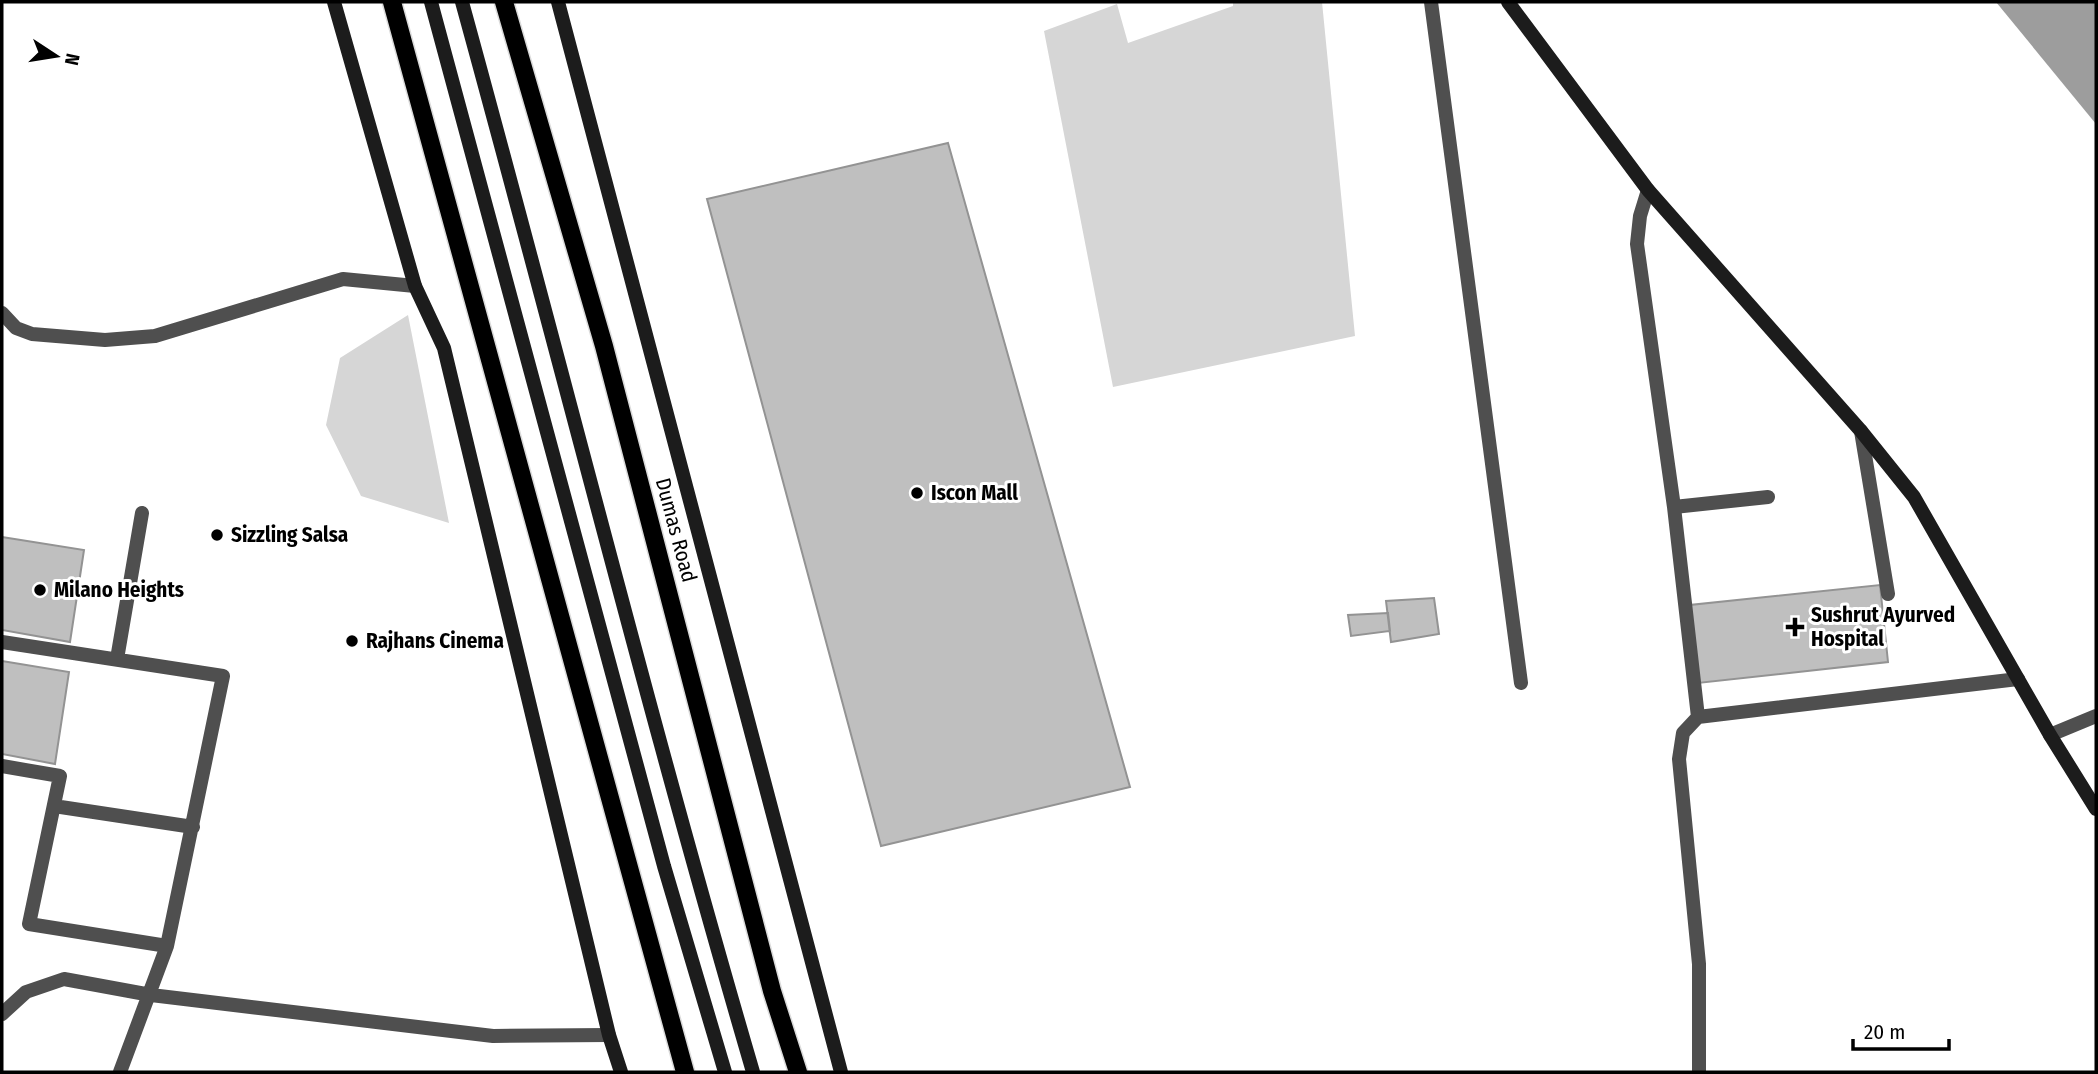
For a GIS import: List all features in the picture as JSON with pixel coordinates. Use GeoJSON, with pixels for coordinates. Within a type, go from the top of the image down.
{"type":"FeatureCollection","features":[{"type":"Feature","properties":{"kind":"main road"},"geometry":{"type":"LineString","coordinates":[[392,2],[685,1072]]}},
{"type":"Feature","properties":{"kind":"main road","name":"Dumas Road"},"geometry":{"type":"LineString","coordinates":[[504,2],[604,346],[772,991],[798,1072]]}},
{"type":"Feature","properties":{"kind":"street"},"geometry":{"type":"LineString","coordinates":[[334,2],[415,286],[444,348],[609,1035],[621,1072]]}},
{"type":"Feature","properties":{"kind":"street"},"geometry":{"type":"LineString","coordinates":[[431,2],[660,853],[725,1072]]}},
{"type":"Feature","properties":{"kind":"street"},"geometry":{"type":"LineString","coordinates":[[463,2],[577,420],[676,810],[753,1072]]}},
{"type":"Feature","properties":{"kind":"street"},"geometry":{"type":"LineString","coordinates":[[558,2],[841,1072]]}},
{"type":"Feature","properties":{"kind":"street"},"geometry":{"type":"LineString","coordinates":[[1431,2],[1521,683]]}},
{"type":"Feature","properties":{"kind":"street"},"geometry":{"type":"LineString","coordinates":[[1508,2],[1648,190],[1861,431],[1914,497],[2050,736],[2096,809]]}},
{"type":"Feature","properties":{"kind":"street"},"geometry":{"type":"LineString","coordinates":[[1648,190],[1640,216],[1636,244],[1674,508],[1698,717]]}},
{"type":"Feature","properties":{"kind":"street"},"geometry":{"type":"LineString","coordinates":[[2,313],[16,328],[32,334],[105,340],[155,336],[344,279],[415,286]]}},
{"type":"Feature","properties":{"kind":"street"},"geometry":{"type":"LineString","coordinates":[[1861,431],[1888,594]]}},
{"type":"Feature","properties":{"kind":"street"},"geometry":{"type":"LineString","coordinates":[[1674,508],[1768,497]]}},
{"type":"Feature","properties":{"kind":"street"},"geometry":{"type":"LineString","coordinates":[[117,659],[142,513]]}},
{"type":"Feature","properties":{"kind":"street"},"geometry":{"type":"LineString","coordinates":[[2,642],[223,676],[167,946],[120,1072]]}},
{"type":"Feature","properties":{"kind":"street"},"geometry":{"type":"LineString","coordinates":[[1699,1072],[1699,964],[1679,759],[1683,733],[1698,717],[2018,678]]}},
{"type":"Feature","properties":{"kind":"street"},"geometry":{"type":"LineString","coordinates":[[2050,736],[2096,716]]}},
{"type":"Feature","properties":{"kind":"street"},"geometry":{"type":"LineString","coordinates":[[2,766],[60,776],[29,924],[167,946]]}},
{"type":"Feature","properties":{"kind":"street"},"geometry":{"type":"LineString","coordinates":[[54,806],[193,827]]}},
{"type":"Feature","properties":{"kind":"street"},"geometry":{"type":"LineString","coordinates":[[2,1014],[26,992],[64,979],[150,995],[493,1036],[609,1035]]}},
{"type":"Feature","properties":{"kind":"shaded area"},"geometry":{"type":"Polygon","coordinates":[[[1233,2],[1322,2],[1355,336],[1113,387],[1044,31],[1117,4],[1128,43],[1233,6],[1233,2]]]}},
{"type":"Feature","properties":{"kind":"shaded area"},"geometry":{"type":"Polygon","coordinates":[[[1996,2],[2096,2],[2096,124],[1996,2]]]}},
{"type":"Feature","properties":{"kind":"shaded area"},"geometry":{"type":"Polygon","coordinates":[[[408,315],[449,523],[361,496],[326,425],[340,358],[408,315]]]}},
{"type":"Feature","properties":{"kind":"building","name":"Iscon Mall"},"geometry":{"type":"Polygon","coordinates":[[[948,143],[1130,787],[881,846],[707,199],[948,143]]]}},
{"type":"Feature","properties":{"kind":"building","name":"Milano Heights"},"geometry":{"type":"Polygon","coordinates":[[[2,537],[84,550],[70,642],[2,630],[2,537]]]}},
{"type":"Feature","properties":{"kind":"building"},"geometry":{"type":"Polygon","coordinates":[[[1880,585],[1888,662],[1698,683],[1690,605],[1880,585]]]}},
{"type":"Feature","properties":{"kind":"building"},"geometry":{"type":"Polygon","coordinates":[[[1434,598],[1439,634],[1391,642],[1386,601],[1434,598]]]}},
{"type":"Feature","properties":{"kind":"building"},"geometry":{"type":"Polygon","coordinates":[[[1388,613],[1390,631],[1351,636],[1348,615],[1388,613]]]}},
{"type":"Feature","properties":{"kind":"building"},"geometry":{"type":"Polygon","coordinates":[[[2,661],[69,672],[55,764],[2,754],[2,661]]]}},
{"type":"Feature","properties":{"kind":"place","name":"Iscon Mall"},"geometry":{"type":"Point","coordinates":[917,493]}},
{"type":"Feature","properties":{"kind":"place","name":"Sizzling Salsa"},"geometry":{"type":"Point","coordinates":[217,535]}},
{"type":"Feature","properties":{"kind":"place","name":"Milano Heights"},"geometry":{"type":"Point","coordinates":[40,590]}},
{"type":"Feature","properties":{"kind":"place","name":"Sushrut Ayurved Hospital"},"geometry":{"type":"Point","coordinates":[1795,627]}},
{"type":"Feature","properties":{"kind":"place","name":"Rajhans Cinema"},"geometry":{"type":"Point","coordinates":[352,641]}}]}
